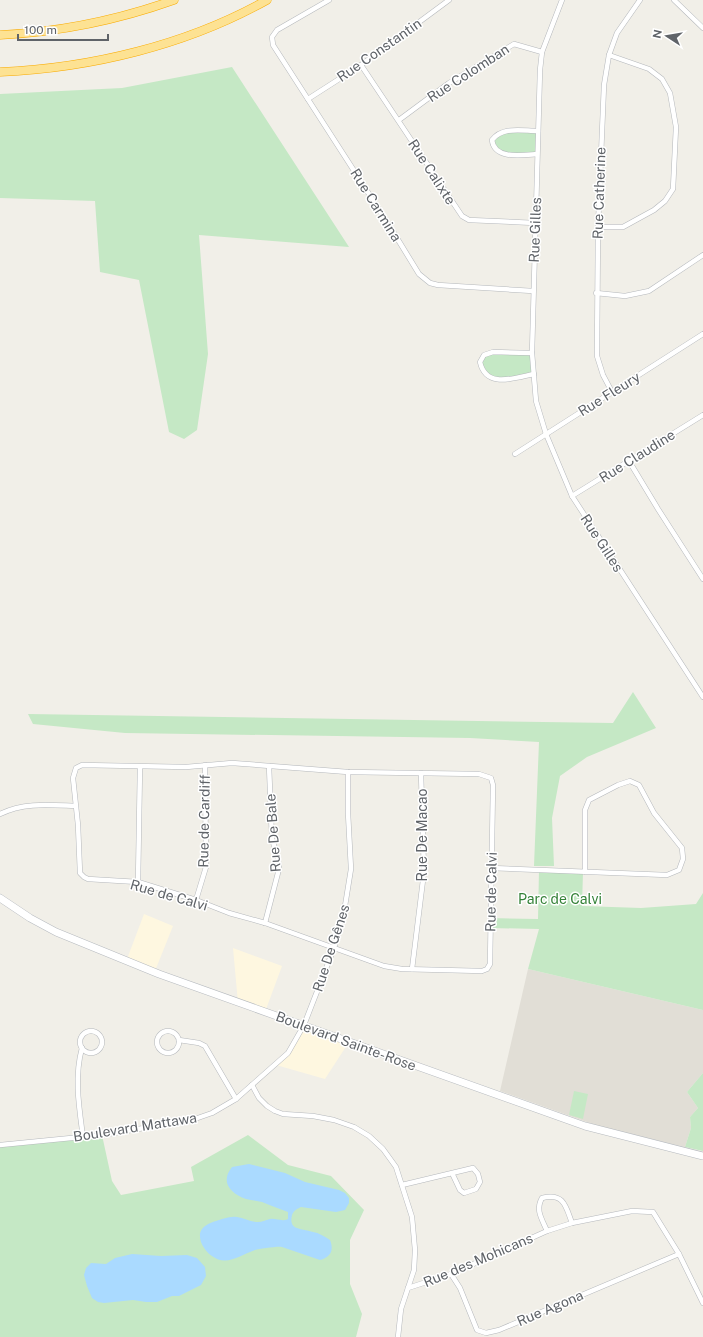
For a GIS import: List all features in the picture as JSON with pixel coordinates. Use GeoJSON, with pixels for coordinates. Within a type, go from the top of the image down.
{"type":"FeatureCollection","features":[{"type":"Feature","properties":{"kind":"highway"},"geometry":{"type":"LineString","coordinates":[[0,35],[36,32],[85,24],[136,12],[174,0]]}},
{"type":"Feature","properties":{"kind":"highway"},"geometry":{"type":"LineString","coordinates":[[0,72],[34,70],[70,65],[103,59],[145,48],[201,30],[267,0]]}},
{"type":"Feature","properties":{"kind":"street","name":"Rue Carmina"},"geometry":{"type":"LineString","coordinates":[[329,0],[277,30],[272,37],[272,43],[419,274],[430,283],[438,285],[533,291]]}},
{"type":"Feature","properties":{"kind":"street","name":"Rue Constantin"},"geometry":{"type":"LineString","coordinates":[[308,99],[362,65],[449,0]]}},
{"type":"Feature","properties":{"kind":"street","name":"Rue Gilles"},"geometry":{"type":"LineString","coordinates":[[562,0],[542,52],[540,70],[532,353],[536,401],[546,434],[572,496],[703,697]]}},
{"type":"Feature","properties":{"kind":"street","name":"Rue Catherine"},"geometry":{"type":"LineString","coordinates":[[612,392],[603,375],[597,356],[596,293],[604,85],[609,55],[617,33],[640,0]]}},
{"type":"Feature","properties":{"kind":"street"},"geometry":{"type":"LineString","coordinates":[[674,0],[703,28]]}},
{"type":"Feature","properties":{"kind":"street","name":"Rue Colomban"},"geometry":{"type":"LineString","coordinates":[[399,120],[449,84],[514,44],[542,52]]}},
{"type":"Feature","properties":{"kind":"street"},"geometry":{"type":"LineString","coordinates":[[598,227],[623,227],[654,210],[665,201],[673,189],[676,127],[670,93],[662,79],[649,69],[609,55]]}},
{"type":"Feature","properties":{"kind":"street","name":"Rue Calixte"},"geometry":{"type":"LineString","coordinates":[[362,65],[462,216],[469,220],[535,223]]}},
{"type":"Feature","properties":{"kind":"street"},"geometry":{"type":"LineString","coordinates":[[537,154],[510,155],[497,151],[493,146],[492,140],[496,135],[504,131],[538,131]]}},
{"type":"Feature","properties":{"kind":"street"},"geometry":{"type":"LineString","coordinates":[[596,293],[625,296],[649,291],[703,255]]}},
{"type":"Feature","properties":{"kind":"street","name":"Rue Fleury"},"geometry":{"type":"LineString","coordinates":[[515,454],[703,334]]}},
{"type":"Feature","properties":{"kind":"street"},"geometry":{"type":"LineString","coordinates":[[532,353],[493,352],[484,355],[480,362],[482,369],[490,378],[503,380],[534,374]]}},
{"type":"Feature","properties":{"kind":"street","name":"Rue Claudine"},"geometry":{"type":"LineString","coordinates":[[572,496],[703,415]]}},
{"type":"Feature","properties":{"kind":"street"},"geometry":{"type":"LineString","coordinates":[[629,461],[703,579]]}},
{"type":"Feature","properties":{"kind":"street","name":"Rue de Calvi"},"geometry":{"type":"LineString","coordinates":[[246,764],[348,772],[479,774],[491,778],[493,785],[490,964],[487,969],[482,971],[412,969],[384,966],[265,924],[229,913],[196,900],[138,882],[88,879],[80,873],[78,825],[73,778],[76,768],[82,765],[140,767],[186,767],[205,765],[246,764]]}},
{"type":"Feature","properties":{"kind":"street","name":"Rue de Cardiff"},"geometry":{"type":"LineString","coordinates":[[196,900],[206,867],[205,765]]}},
{"type":"Feature","properties":{"kind":"street","name":"Rue De Bale"},"geometry":{"type":"LineString","coordinates":[[265,924],[279,869],[278,858],[272,838],[269,766]]}},
{"type":"Feature","properties":{"kind":"street"},"geometry":{"type":"LineString","coordinates":[[138,882],[140,767]]}},
{"type":"Feature","properties":{"kind":"street","name":"Rue De Gênes"},"geometry":{"type":"LineString","coordinates":[[304,1025],[334,948],[345,906],[350,869],[348,772]]}},
{"type":"Feature","properties":{"kind":"street","name":"Rue De Macao"},"geometry":{"type":"LineString","coordinates":[[412,969],[424,872],[421,773]]}},
{"type":"Feature","properties":{"kind":"street"},"geometry":{"type":"LineString","coordinates":[[491,868],[585,872],[667,875],[679,870],[683,859],[682,848],[654,813],[639,785],[630,781],[618,785],[589,800],[585,810],[585,872]]}},
{"type":"Feature","properties":{"kind":"street"},"geometry":{"type":"LineString","coordinates":[[0,814],[18,807],[30,805],[75,806]]}},
{"type":"Feature","properties":{"kind":"street","name":"Boulevard Sainte-Rose"},"geometry":{"type":"LineString","coordinates":[[0,898],[30,918],[78,941],[158,974],[585,1126],[703,1156]]}},
{"type":"Feature","properties":{"kind":"street","name":"Boulevard Mattawa"},"geometry":{"type":"LineString","coordinates":[[0,1145],[83,1137],[192,1120],[212,1113],[236,1099],[288,1053],[304,1025]]}},
{"type":"Feature","properties":{"kind":"street"},"geometry":{"type":"LineString","coordinates":[[82,1048],[88,1052],[95,1052],[102,1044],[101,1037],[96,1032],[89,1031],[83,1034],[80,1041],[82,1048],[77,1092],[83,1137]]}},
{"type":"Feature","properties":{"kind":"street"},"geometry":{"type":"LineString","coordinates":[[179,1040],[178,1048],[172,1052],[164,1052],[157,1044],[159,1036],[167,1031],[174,1032],[179,1040],[199,1043],[205,1046],[236,1099]]}},
{"type":"Feature","properties":{"kind":"street"},"geometry":{"type":"LineString","coordinates":[[252,1085],[267,1106],[275,1111],[334,1120],[354,1127],[369,1136],[383,1149],[396,1167],[412,1218],[415,1250],[414,1270],[401,1309],[397,1334],[398,1337]]}},
{"type":"Feature","properties":{"kind":"street"},"geometry":{"type":"LineString","coordinates":[[402,1185],[452,1173],[473,1168],[478,1174],[480,1182],[476,1189],[464,1193],[460,1190],[452,1173]]}},
{"type":"Feature","properties":{"kind":"street","name":"Rue des Mohicans"},"geometry":{"type":"LineString","coordinates":[[547,1231],[539,1210],[539,1204],[542,1198],[548,1196],[557,1197],[564,1201],[572,1223]]}},
{"type":"Feature","properties":{"kind":"street","name":"Rue des Mohicans"},"geometry":{"type":"LineString","coordinates":[[408,1288],[451,1274],[547,1231],[572,1223],[632,1211],[653,1212],[679,1254],[703,1303]]}},
{"type":"Feature","properties":{"kind":"street","name":"Rue Agona"},"geometry":{"type":"LineString","coordinates":[[451,1274],[460,1288],[477,1330],[486,1333],[499,1330],[679,1254]]}},
{"type":"Feature","properties":{"kind":"shaded area"},"geometry":{"type":"Polygon","coordinates":[[[144,914],[173,926],[155,971],[127,959],[144,914]]]}},
{"type":"Feature","properties":{"kind":"shaded area"},"geometry":{"type":"Polygon","coordinates":[[[233,948],[282,966],[265,1012],[238,1003],[233,948]]]}},
{"type":"Feature","properties":{"kind":"shaded area"},"geometry":{"type":"Polygon","coordinates":[[[528,969],[703,1010],[703,1073],[687,1092],[698,1108],[690,1117],[691,1128],[685,1147],[598,1126],[500,1091],[528,969]]]}},
{"type":"Feature","properties":{"kind":"shaded area"},"geometry":{"type":"Polygon","coordinates":[[[304,1025],[349,1042],[325,1079],[276,1065],[288,1053],[304,1025]]]}},
{"type":"Feature","properties":{"kind":"green space"},"geometry":{"type":"Polygon","coordinates":[[[232,67],[349,247],[199,235],[208,354],[197,430],[184,439],[169,432],[139,280],[100,272],[95,201],[0,198],[0,94],[122,88],[232,67]]]}},
{"type":"Feature","properties":{"kind":"green space"},"geometry":{"type":"Polygon","coordinates":[[[504,131],[538,131],[537,154],[510,155],[497,151],[492,140],[504,131]]]}},
{"type":"Feature","properties":{"kind":"green space"},"geometry":{"type":"Polygon","coordinates":[[[493,352],[532,353],[534,374],[503,380],[490,378],[480,362],[484,355],[493,352]]]}},
{"type":"Feature","properties":{"kind":"green space"},"geometry":{"type":"Polygon","coordinates":[[[633,692],[656,728],[587,757],[560,776],[552,818],[554,866],[534,866],[539,742],[470,738],[125,733],[33,724],[28,714],[613,723],[633,692]]]}},
{"type":"Feature","properties":{"kind":"green space","name":"Parc de Calvi"},"geometry":{"type":"Polygon","coordinates":[[[539,870],[583,872],[582,906],[641,908],[696,904],[703,893],[703,1010],[528,969],[539,929],[490,928],[490,918],[538,919],[539,870]]]}},
{"type":"Feature","properties":{"kind":"green space"},"geometry":{"type":"Polygon","coordinates":[[[703,1073],[703,1151],[685,1147],[691,1128],[690,1117],[698,1108],[687,1092],[703,1073]]]}},
{"type":"Feature","properties":{"kind":"green space"},"geometry":{"type":"Polygon","coordinates":[[[574,1091],[588,1094],[583,1119],[569,1115],[574,1091]]]}},
{"type":"Feature","properties":{"kind":"green space"},"geometry":{"type":"Polygon","coordinates":[[[102,1135],[112,1181],[121,1195],[194,1181],[191,1167],[248,1135],[288,1165],[331,1176],[364,1210],[350,1240],[350,1284],[362,1314],[356,1337],[0,1337],[0,1145],[102,1135]]]}},
{"type":"Feature","properties":{"kind":"water"},"geometry":{"type":"Polygon","coordinates":[[[249,1164],[285,1173],[305,1182],[339,1190],[345,1193],[349,1198],[349,1203],[345,1210],[336,1212],[301,1207],[292,1215],[292,1224],[297,1228],[317,1233],[330,1240],[332,1247],[331,1253],[327,1257],[320,1260],[282,1247],[255,1250],[228,1260],[217,1259],[207,1252],[201,1242],[200,1232],[205,1226],[213,1222],[233,1217],[258,1222],[270,1219],[288,1219],[288,1212],[262,1202],[240,1197],[228,1186],[228,1172],[232,1167],[249,1164]]]}},
{"type":"Feature","properties":{"kind":"water"},"geometry":{"type":"Polygon","coordinates":[[[132,1254],[161,1256],[187,1255],[197,1258],[205,1267],[206,1276],[201,1285],[179,1296],[172,1296],[157,1302],[133,1300],[104,1303],[98,1302],[92,1298],[84,1275],[86,1268],[91,1263],[106,1264],[115,1258],[132,1254]]]}}]}
